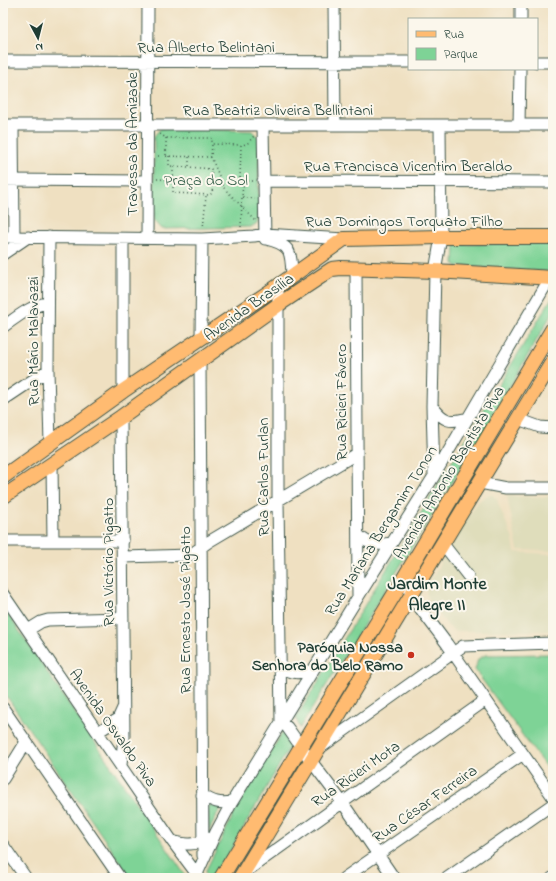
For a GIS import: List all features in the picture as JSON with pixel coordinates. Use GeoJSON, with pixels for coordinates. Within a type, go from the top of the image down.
{"type":"FeatureCollection","features":[{"type":"Feature","properties":{"kind":"main road","name":"Rua Domingos Torquato Filho"},"geometry":{"type":"LineString","coordinates":[[344,239],[553,237]]}},
{"type":"Feature","properties":{"kind":"main road","name":"Avenida Brasília"},"geometry":{"type":"LineString","coordinates":[[3,476],[123,391],[278,286],[344,239]]}},
{"type":"Feature","properties":{"kind":"main road","name":"Avenida Brasília"},"geometry":{"type":"LineString","coordinates":[[3,497],[122,417],[278,305],[332,269],[436,264],[551,278]]}},
{"type":"Feature","properties":{"kind":"main road","name":"Avenida Antonio Baptista Piva"},"geometry":{"type":"LineString","coordinates":[[221,878],[300,746],[396,593],[553,328]]}},
{"type":"Feature","properties":{"kind":"main road","name":"Avenida Antonio Baptista Piva"},"geometry":{"type":"LineString","coordinates":[[242,875],[553,361]]}},
{"type":"Feature","properties":{"kind":"main road"},"geometry":{"type":"LineString","coordinates":[[437,523],[444,531],[450,532]]}},
{"type":"Feature","properties":{"kind":"street","name":"Travessa da Amizade"},"geometry":{"type":"LineString","coordinates":[[147,238],[150,180],[147,125],[148,3]]}},
{"type":"Feature","properties":{"kind":"street"},"geometry":{"type":"LineString","coordinates":[[334,3],[333,63],[335,125]]}},
{"type":"Feature","properties":{"kind":"street"},"geometry":{"type":"LineString","coordinates":[[520,18],[521,3]]}},
{"type":"Feature","properties":{"kind":"street","name":"Rua Alberto Belintani"},"geometry":{"type":"LineString","coordinates":[[3,61],[408,62]]}},
{"type":"Feature","properties":{"kind":"street"},"geometry":{"type":"LineString","coordinates":[[538,62],[553,62]]}},
{"type":"Feature","properties":{"kind":"street"},"geometry":{"type":"LineString","coordinates":[[519,125],[520,70]]}},
{"type":"Feature","properties":{"kind":"street","name":"Rua Beatriz Oliveira Bellintani"},"geometry":{"type":"LineString","coordinates":[[8,126],[553,125]]}},
{"type":"Feature","properties":{"kind":"street"},"geometry":{"type":"LineString","coordinates":[[8,126],[8,237]]}},
{"type":"Feature","properties":{"kind":"street"},"geometry":{"type":"LineString","coordinates":[[262,236],[263,126]]}},
{"type":"Feature","properties":{"kind":"street"},"geometry":{"type":"LineString","coordinates":[[434,476],[432,406],[436,264],[441,237],[440,126]]}},
{"type":"Feature","properties":{"kind":"street"},"geometry":{"type":"LineString","coordinates":[[8,180],[150,180]]}},
{"type":"Feature","properties":{"kind":"street","name":"Rua Francisca Vicentim Beraldo"},"geometry":{"type":"LineString","coordinates":[[263,181],[553,182]]}},
{"type":"Feature","properties":{"kind":"street","name":"Rua Domingos Torquato Filho"},"geometry":{"type":"LineString","coordinates":[[8,237],[202,239],[262,236],[344,239]]}},
{"type":"Feature","properties":{"kind":"street","name":"Rua Domingos Torquato Filho"},"geometry":{"type":"LineString","coordinates":[[262,236],[280,242],[287,248],[290,257],[292,275]]}},
{"type":"Feature","properties":{"kind":"street"},"geometry":{"type":"LineString","coordinates":[[3,254],[28,237]]}},
{"type":"Feature","properties":{"kind":"street","name":"Rua Mário Malavazzi"},"geometry":{"type":"LineString","coordinates":[[49,237],[47,303],[50,444]]}},
{"type":"Feature","properties":{"kind":"street"},"geometry":{"type":"LineString","coordinates":[[123,238],[123,391]]}},
{"type":"Feature","properties":{"kind":"street"},"geometry":{"type":"LineString","coordinates":[[201,338],[202,239]]}},
{"type":"Feature","properties":{"kind":"street","name":"Rua Ricieri Fávero"},"geometry":{"type":"LineString","coordinates":[[356,269],[358,597]]}},
{"type":"Feature","properties":{"kind":"street","name":"Rua Mariana Bergamim Tonon"},"geometry":{"type":"LineString","coordinates":[[198,876],[203,858],[232,802],[434,476],[551,278]]}},
{"type":"Feature","properties":{"kind":"street","name":"Rua Carlos Furlan"},"geometry":{"type":"LineString","coordinates":[[278,286],[278,500],[281,723]]}},
{"type":"Feature","properties":{"kind":"street"},"geometry":{"type":"LineString","coordinates":[[3,327],[30,309],[40,304],[47,303]]}},
{"type":"Feature","properties":{"kind":"street","name":"Rua Ernesto José Pigatto"},"geometry":{"type":"LineString","coordinates":[[200,361],[203,858]]}},
{"type":"Feature","properties":{"kind":"street"},"geometry":{"type":"LineString","coordinates":[[3,400],[48,370]]}},
{"type":"Feature","properties":{"kind":"street"},"geometry":{"type":"LineString","coordinates":[[432,406],[439,415],[448,421],[468,418]]}},
{"type":"Feature","properties":{"kind":"street","name":"Rua Victório Pigatto"},"geometry":{"type":"LineString","coordinates":[[120,765],[124,747],[122,618],[124,557],[122,417]]}},
{"type":"Feature","properties":{"kind":"street"},"geometry":{"type":"LineString","coordinates":[[518,419],[540,427],[553,428]]}},
{"type":"Feature","properties":{"kind":"street"},"geometry":{"type":"LineString","coordinates":[[124,557],[190,555],[278,500],[356,454]]}},
{"type":"Feature","properties":{"kind":"street"},"geometry":{"type":"LineString","coordinates":[[52,463],[53,541]]}},
{"type":"Feature","properties":{"kind":"street"},"geometry":{"type":"LineString","coordinates":[[480,483],[506,488],[553,488]]}},
{"type":"Feature","properties":{"kind":"street"},"geometry":{"type":"LineString","coordinates":[[358,535],[368,543],[379,545],[392,543]]}},
{"type":"Feature","properties":{"kind":"street"},"geometry":{"type":"LineString","coordinates":[[3,542],[123,541]]}},
{"type":"Feature","properties":{"kind":"street"},"geometry":{"type":"LineString","coordinates":[[443,544],[468,576]]}},
{"type":"Feature","properties":{"kind":"street"},"geometry":{"type":"LineString","coordinates":[[406,574],[411,596],[553,796]]}},
{"type":"Feature","properties":{"kind":"street"},"geometry":{"type":"LineString","coordinates":[[396,593],[404,593],[411,596]]}},
{"type":"Feature","properties":{"kind":"street","name":"Avenida Osvaldo Piva"},"geometry":{"type":"LineString","coordinates":[[3,594],[172,841],[198,876]]}},
{"type":"Feature","properties":{"kind":"street"},"geometry":{"type":"LineString","coordinates":[[28,630],[41,622],[48,620],[122,618]]}},
{"type":"Feature","properties":{"kind":"street"},"geometry":{"type":"LineString","coordinates":[[319,748],[463,646],[553,643]]}},
{"type":"Feature","properties":{"kind":"street"},"geometry":{"type":"LineString","coordinates":[[280,667],[292,673],[302,673],[313,670]]}},
{"type":"Feature","properties":{"kind":"street","name":"Rua Ricieri Mota"},"geometry":{"type":"LineString","coordinates":[[242,875],[486,700]]}},
{"type":"Feature","properties":{"kind":"street"},"geometry":{"type":"LineString","coordinates":[[98,732],[118,719],[123,707]]}},
{"type":"Feature","properties":{"kind":"street"},"geometry":{"type":"LineString","coordinates":[[3,708],[120,878]]}},
{"type":"Feature","properties":{"kind":"street"},"geometry":{"type":"LineString","coordinates":[[281,723],[287,726],[342,802],[394,878]]}},
{"type":"Feature","properties":{"kind":"street"},"geometry":{"type":"LineString","coordinates":[[3,779],[26,742]]}},
{"type":"Feature","properties":{"kind":"street","name":"Rua César Ferreira"},"geometry":{"type":"LineString","coordinates":[[344,878],[523,754]]}},
{"type":"Feature","properties":{"kind":"street"},"geometry":{"type":"LineString","coordinates":[[202,795],[213,802],[232,802]]}},
{"type":"Feature","properties":{"kind":"street"},"geometry":{"type":"LineString","coordinates":[[447,878],[553,804]]}},
{"type":"Feature","properties":{"kind":"street","name":"Rua Mariana Bergamim Tonon"},"geometry":{"type":"LineString","coordinates":[[172,841],[182,844],[197,844],[216,832]]}},
{"type":"Feature","properties":{"kind":"street"},"geometry":{"type":"LineString","coordinates":[[3,845],[26,878]]}},
{"type":"Feature","properties":{"kind":"path"},"geometry":{"type":"LineString","coordinates":[[157,133],[166,138],[212,138],[211,157],[222,185],[256,222],[258,219]]}},
{"type":"Feature","properties":{"kind":"path"},"geometry":{"type":"LineString","coordinates":[[212,144],[247,144],[255,134],[256,142]]}},
{"type":"Feature","properties":{"kind":"path"},"geometry":{"type":"LineString","coordinates":[[166,138],[166,156]]}},
{"type":"Feature","properties":{"kind":"path"},"geometry":{"type":"LineString","coordinates":[[241,145],[241,227],[246,227]]}},
{"type":"Feature","properties":{"kind":"path"},"geometry":{"type":"LineString","coordinates":[[154,156],[211,157]]}},
{"type":"Feature","properties":{"kind":"path"},"geometry":{"type":"LineString","coordinates":[[169,156],[169,166],[211,168],[213,185],[212,193],[206,196],[173,193],[173,167]]}},
{"type":"Feature","properties":{"kind":"path"},"geometry":{"type":"LineString","coordinates":[[189,157],[189,167]]}},
{"type":"Feature","properties":{"kind":"path"},"geometry":{"type":"LineString","coordinates":[[150,180],[173,180]]}},
{"type":"Feature","properties":{"kind":"path"},"geometry":{"type":"LineString","coordinates":[[213,185],[231,184],[231,180],[263,181]]}},
{"type":"Feature","properties":{"kind":"path"},"geometry":{"type":"LineString","coordinates":[[202,239],[206,196]]}},
{"type":"Feature","properties":{"kind":"path"},"geometry":{"type":"LineString","coordinates":[[242,197],[258,200]]}},
{"type":"Feature","properties":{"kind":"shaded area"},"geometry":{"type":"Polygon","coordinates":[[[492,495],[497,499],[513,539],[515,552],[553,554],[553,631],[454,631],[447,625],[428,599],[426,589],[456,535],[479,501],[486,496],[492,495]]]}},
{"type":"Feature","properties":{"kind":"shaded area"},"geometry":{"type":"Polygon","coordinates":[[[507,496],[553,497],[553,551],[518,550],[507,496]]]}},
{"type":"Feature","properties":{"kind":"green space","name":"Praça do Sol"},"geometry":{"type":"Polygon","coordinates":[[[161,128],[252,131],[259,138],[257,223],[251,227],[162,229],[154,220],[154,136],[161,128]]]}},
{"type":"Feature","properties":{"kind":"green space"},"geometry":{"type":"Polygon","coordinates":[[[553,242],[553,272],[456,266],[454,263],[455,246],[457,245],[553,242]]]}},
{"type":"Feature","properties":{"kind":"green space"},"geometry":{"type":"Polygon","coordinates":[[[553,296],[553,312],[484,431],[300,728],[296,718],[553,296]]]}},
{"type":"Feature","properties":{"kind":"green space"},"geometry":{"type":"Polygon","coordinates":[[[3,607],[187,878],[131,878],[3,691],[3,607]]]}},
{"type":"Feature","properties":{"kind":"green space"},"geometry":{"type":"Polygon","coordinates":[[[553,654],[553,777],[475,670],[478,659],[486,655],[553,654]]]}},
{"type":"Feature","properties":{"kind":"green space"},"geometry":{"type":"Polygon","coordinates":[[[284,730],[292,743],[218,872],[209,877],[205,872],[239,804],[284,730]]]}},
{"type":"Feature","properties":{"kind":"green space"},"geometry":{"type":"Polygon","coordinates":[[[208,805],[221,807],[209,831],[208,805]]]}},
{"type":"Feature","properties":{"kind":"place","name":"Paróquia Nossa Senhora do Belo Ramo"},"geometry":{"type":"Point","coordinates":[411,655]}},
{"type":"Feature","properties":{"kind":"district","name":"Jardim Monte Alegre II"},"geometry":{"type":"Point","coordinates":[437,593]}}]}
